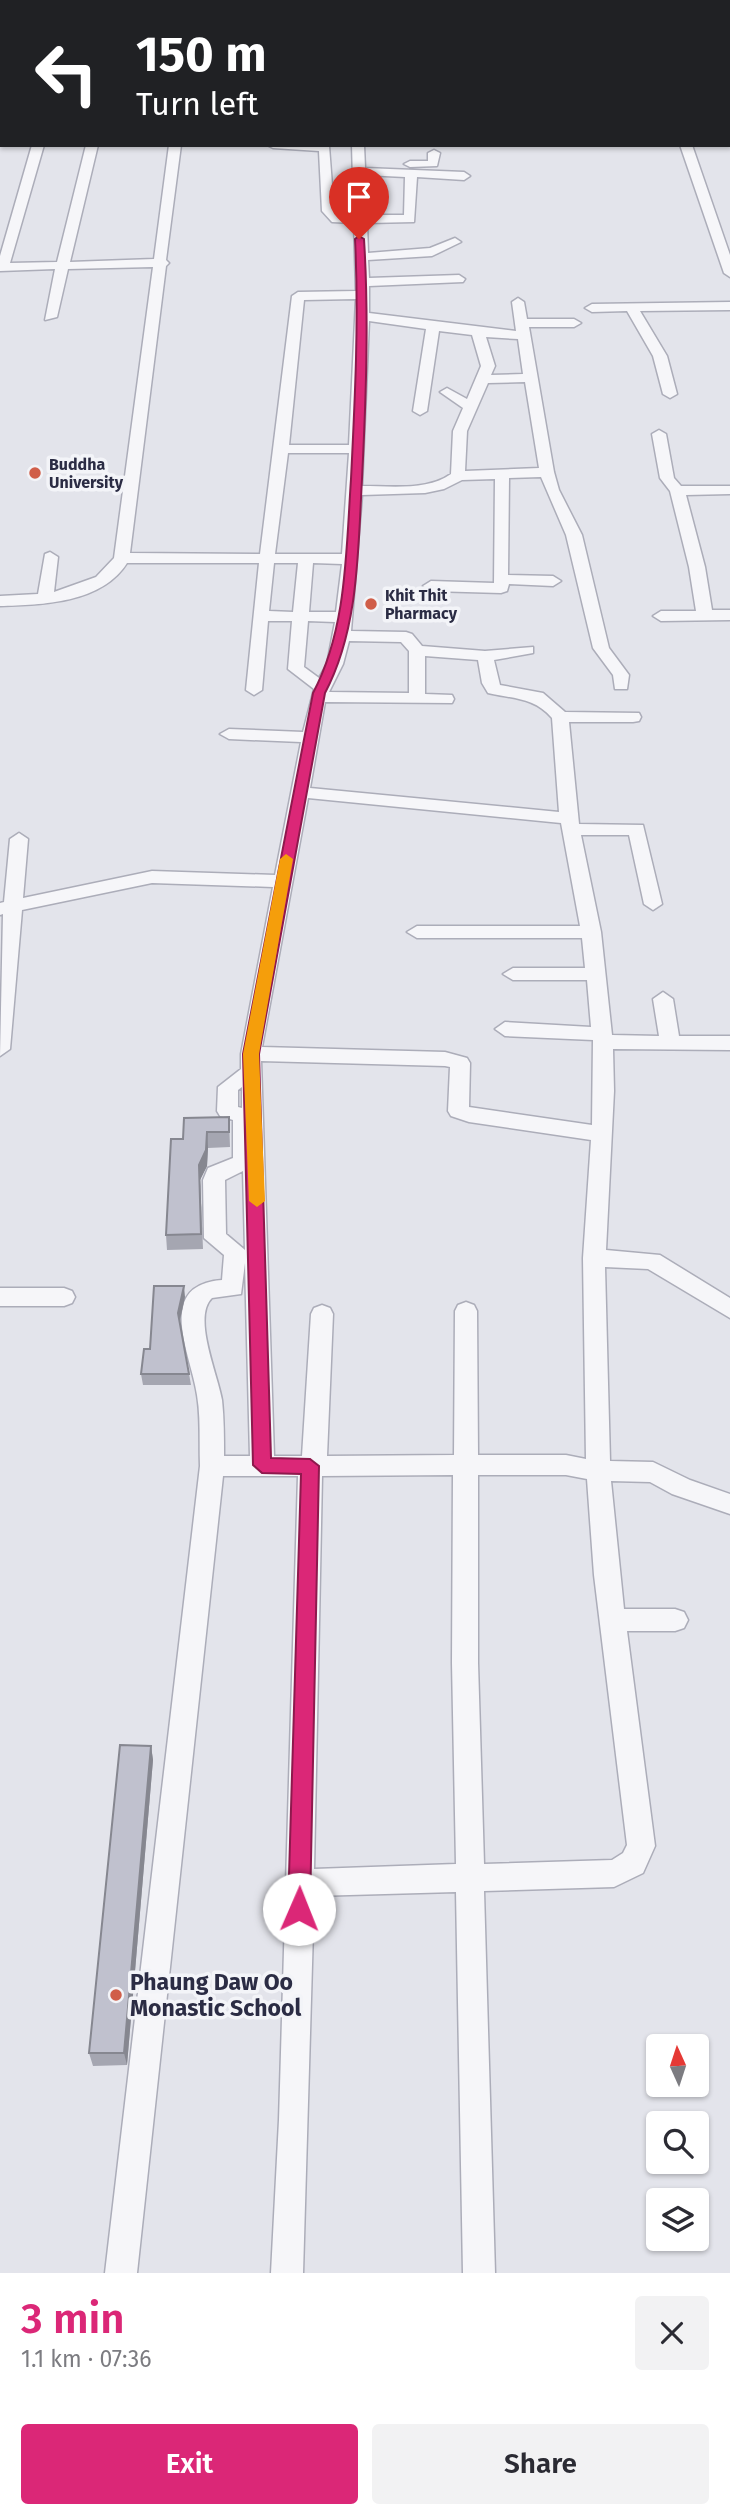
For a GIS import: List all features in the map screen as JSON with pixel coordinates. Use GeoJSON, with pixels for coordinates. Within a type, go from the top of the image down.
{"type":"FeatureCollection","features":[{"type":"Feature","properties":{"kind":"street"},"geometry":{"type":"LineString","coordinates":[[37,147],[1,267],[163,263]]}},
{"type":"Feature","properties":{"kind":"street"},"geometry":{"type":"LineString","coordinates":[[50,317],[92,147]]}},
{"type":"Feature","properties":{"kind":"street"},"geometry":{"type":"LineString","coordinates":[[0,601],[46,599],[76,590],[106,576],[119,566],[163,263],[175,147]]}},
{"type":"Feature","properties":{"kind":"street"},"geometry":{"type":"LineString","coordinates":[[308,147],[326,148],[324,185],[329,215],[336,219],[410,219],[411,173]]}},
{"type":"Feature","properties":{"kind":"street"},"geometry":{"type":"LineString","coordinates":[[262,1465],[251,1065],[299,792],[319,692],[335,664],[343,627],[351,559],[363,316],[358,220],[358,147]]}},
{"type":"Feature","properties":{"kind":"street"},"geometry":{"type":"LineString","coordinates":[[688,147],[725,240],[730,273]]}},
{"type":"Feature","properties":{"kind":"street"},"geometry":{"type":"LineString","coordinates":[[359,167],[433,164],[434,153]]}},
{"type":"Feature","properties":{"kind":"street"},"geometry":{"type":"LineString","coordinates":[[359,167],[464,176]]}},
{"type":"Feature","properties":{"kind":"street"},"geometry":{"type":"LineString","coordinates":[[360,257],[432,252],[455,242]]}},
{"type":"Feature","properties":{"kind":"street"},"geometry":{"type":"LineString","coordinates":[[254,690],[260,616],[290,394],[298,296],[459,279]]}},
{"type":"Feature","properties":{"kind":"street"},"geometry":{"type":"LineString","coordinates":[[518,302],[547,472],[552,490],[574,535],[601,648],[621,675],[621,685]]}},
{"type":"Feature","properties":{"kind":"street"},"geometry":{"type":"LineString","coordinates":[[592,308],[730,306]]}},
{"type":"Feature","properties":{"kind":"street"},"geometry":{"type":"LineString","coordinates":[[632,307],[639,325],[660,356],[670,394]]}},
{"type":"Feature","properties":{"kind":"street"},"geometry":{"type":"LineString","coordinates":[[363,316],[478,332],[574,323]]}},
{"type":"Feature","properties":{"kind":"street"},"geometry":{"type":"LineString","coordinates":[[420,411],[433,327]]}},
{"type":"Feature","properties":{"kind":"street"},"geometry":{"type":"LineString","coordinates":[[354,491],[436,487],[452,482],[458,476],[460,431],[485,379],[488,361],[478,332]]}},
{"type":"Feature","properties":{"kind":"street"},"geometry":{"type":"LineString","coordinates":[[485,379],[532,378]]}},
{"type":"Feature","properties":{"kind":"street"},"geometry":{"type":"LineString","coordinates":[[447,392],[471,407]]}},
{"type":"Feature","properties":{"kind":"street"},"geometry":{"type":"LineString","coordinates":[[659,433],[667,478],[677,491],[705,615]]}},
{"type":"Feature","properties":{"kind":"street"},"geometry":{"type":"LineString","coordinates":[[282,449],[356,449]]}},
{"type":"Feature","properties":{"kind":"street"},"geometry":{"type":"LineString","coordinates":[[458,476],[547,472]]}},
{"type":"Feature","properties":{"kind":"street"},"geometry":{"type":"LineString","coordinates":[[431,586],[501,588],[498,544],[504,507],[502,475]]}},
{"type":"Feature","properties":{"kind":"street"},"geometry":{"type":"LineString","coordinates":[[677,491],[730,490]]}},
{"type":"Feature","properties":{"kind":"street"},"geometry":{"type":"LineString","coordinates":[[122,558],[169,556],[351,559]]}},
{"type":"Feature","properties":{"kind":"street"},"geometry":{"type":"LineString","coordinates":[[46,599],[50,557]]}},
{"type":"Feature","properties":{"kind":"street"},"geometry":{"type":"LineString","coordinates":[[306,558],[296,669],[319,692],[446,699]]}},
{"type":"Feature","properties":{"kind":"street"},"geometry":{"type":"LineString","coordinates":[[502,580],[553,581]]}},
{"type":"Feature","properties":{"kind":"street"},"geometry":{"type":"LineString","coordinates":[[661,616],[730,615]]}},
{"type":"Feature","properties":{"kind":"street"},"geometry":{"type":"LineString","coordinates":[[260,616],[300,617],[406,637],[417,651],[417,698]]}},
{"type":"Feature","properties":{"kind":"street"},"geometry":{"type":"LineString","coordinates":[[417,651],[485,656],[527,650]]}},
{"type":"Feature","properties":{"kind":"street"},"geometry":{"type":"LineString","coordinates":[[300,1883],[614,1872],[633,1863],[641,1846],[598,1471],[594,1258],[602,1134],[603,1038],[591,932],[570,824],[560,717],[545,700],[536,695],[494,689],[490,683],[485,656]]}},
{"type":"Feature","properties":{"kind":"street"},"geometry":{"type":"LineString","coordinates":[[560,717],[633,718]]}},
{"type":"Feature","properties":{"kind":"street"},"geometry":{"type":"LineString","coordinates":[[229,734],[310,737]]}},
{"type":"Feature","properties":{"kind":"street"},"geometry":{"type":"LineString","coordinates":[[299,792],[570,824],[635,822],[653,904]]}},
{"type":"Feature","properties":{"kind":"street"},"geometry":{"type":"LineString","coordinates":[[0,1049],[8,980],[8,876],[19,839]]}},
{"type":"Feature","properties":{"kind":"street"},"geometry":{"type":"LineString","coordinates":[[6,909],[152,877],[282,881]]}},
{"type":"Feature","properties":{"kind":"street"},"geometry":{"type":"LineString","coordinates":[[417,932],[591,932]]}},
{"type":"Feature","properties":{"kind":"street"},"geometry":{"type":"LineString","coordinates":[[513,974],[595,974]]}},
{"type":"Feature","properties":{"kind":"street"},"geometry":{"type":"LineString","coordinates":[[663,999],[670,1042]]}},
{"type":"Feature","properties":{"kind":"street"},"geometry":{"type":"LineString","coordinates":[[505,1030],[670,1042],[730,1042]]}},
{"type":"Feature","properties":{"kind":"street"},"geometry":{"type":"LineString","coordinates":[[251,1065],[445,1059],[460,1063],[458,1111],[469,1115],[602,1134]]}},
{"type":"Feature","properties":{"kind":"street"},"geometry":{"type":"LineString","coordinates":[[121,2273],[212,1466],[208,1388],[200,1361],[193,1313],[200,1294],[233,1288],[235,1252],[215,1238],[214,1180],[216,1174],[244,1162],[243,1116],[227,1111],[228,1087],[244,1076],[251,1065]]}},
{"type":"Feature","properties":{"kind":"street"},"geometry":{"type":"LineString","coordinates":[[594,1258],[652,1261],[730,1309]]}},
{"type":"Feature","properties":{"kind":"street"},"geometry":{"type":"LineString","coordinates":[[0,1297],[64,1297]]}},
{"type":"Feature","properties":{"kind":"street"},"geometry":{"type":"LineString","coordinates":[[466,1311],[464,1467],[480,2273]]}},
{"type":"Feature","properties":{"kind":"street"},"geometry":{"type":"LineString","coordinates":[[287,2273],[312,1466],[322,1314]]}},
{"type":"Feature","properties":{"kind":"street"},"geometry":{"type":"LineString","coordinates":[[212,1466],[566,1465],[598,1471],[653,1472],[681,1487],[730,1504]]}},
{"type":"Feature","properties":{"kind":"street"},"geometry":{"type":"LineString","coordinates":[[613,1620],[675,1620]]}},
{"type":"Feature","properties":{"kind":"building"},"geometry":{"type":"Polygon","coordinates":[[[229,1117],[229,1132],[207,1132],[206,1150],[199,1165],[201,1234],[166,1235],[171,1139],[183,1139],[184,1118],[229,1117]]]}},
{"type":"Feature","properties":{"kind":"building"},"geometry":{"type":"Polygon","coordinates":[[[154,1286],[184,1286],[178,1313],[189,1374],[141,1374],[144,1349],[150,1349],[154,1286]]]}},
{"type":"Feature","properties":{"kind":"building"},"geometry":{"type":"Polygon","coordinates":[[[120,1745],[151,1746],[124,2053],[89,2053],[120,1745]]]}},
{"type":"Feature","properties":{"kind":"slow traffic"},"geometry":{"type":"LineString","coordinates":[[257,1201],[251,1054],[286,859]]}},
{"type":"Feature","properties":{"kind":"place","name":"Buddha University"},"geometry":{"type":"Point","coordinates":[35,473]}},
{"type":"Feature","properties":{"kind":"place","name":"Khit Thit Pharmacy"},"geometry":{"type":"Point","coordinates":[371,604]}},
{"type":"Feature","properties":{"kind":"place","name":"Phaung Daw Oo Monastic School"},"geometry":{"type":"Point","coordinates":[116,1995]}},
{"type":"Feature","properties":{"kind":"route"},"geometry":{"type":"LineString","coordinates":[[299,1909],[310,1466],[262,1465],[258,1215],[251,1054],[319,693],[335,664],[342,636],[354,526],[356,449],[362,380],[363,302],[359,239]]}}]}
